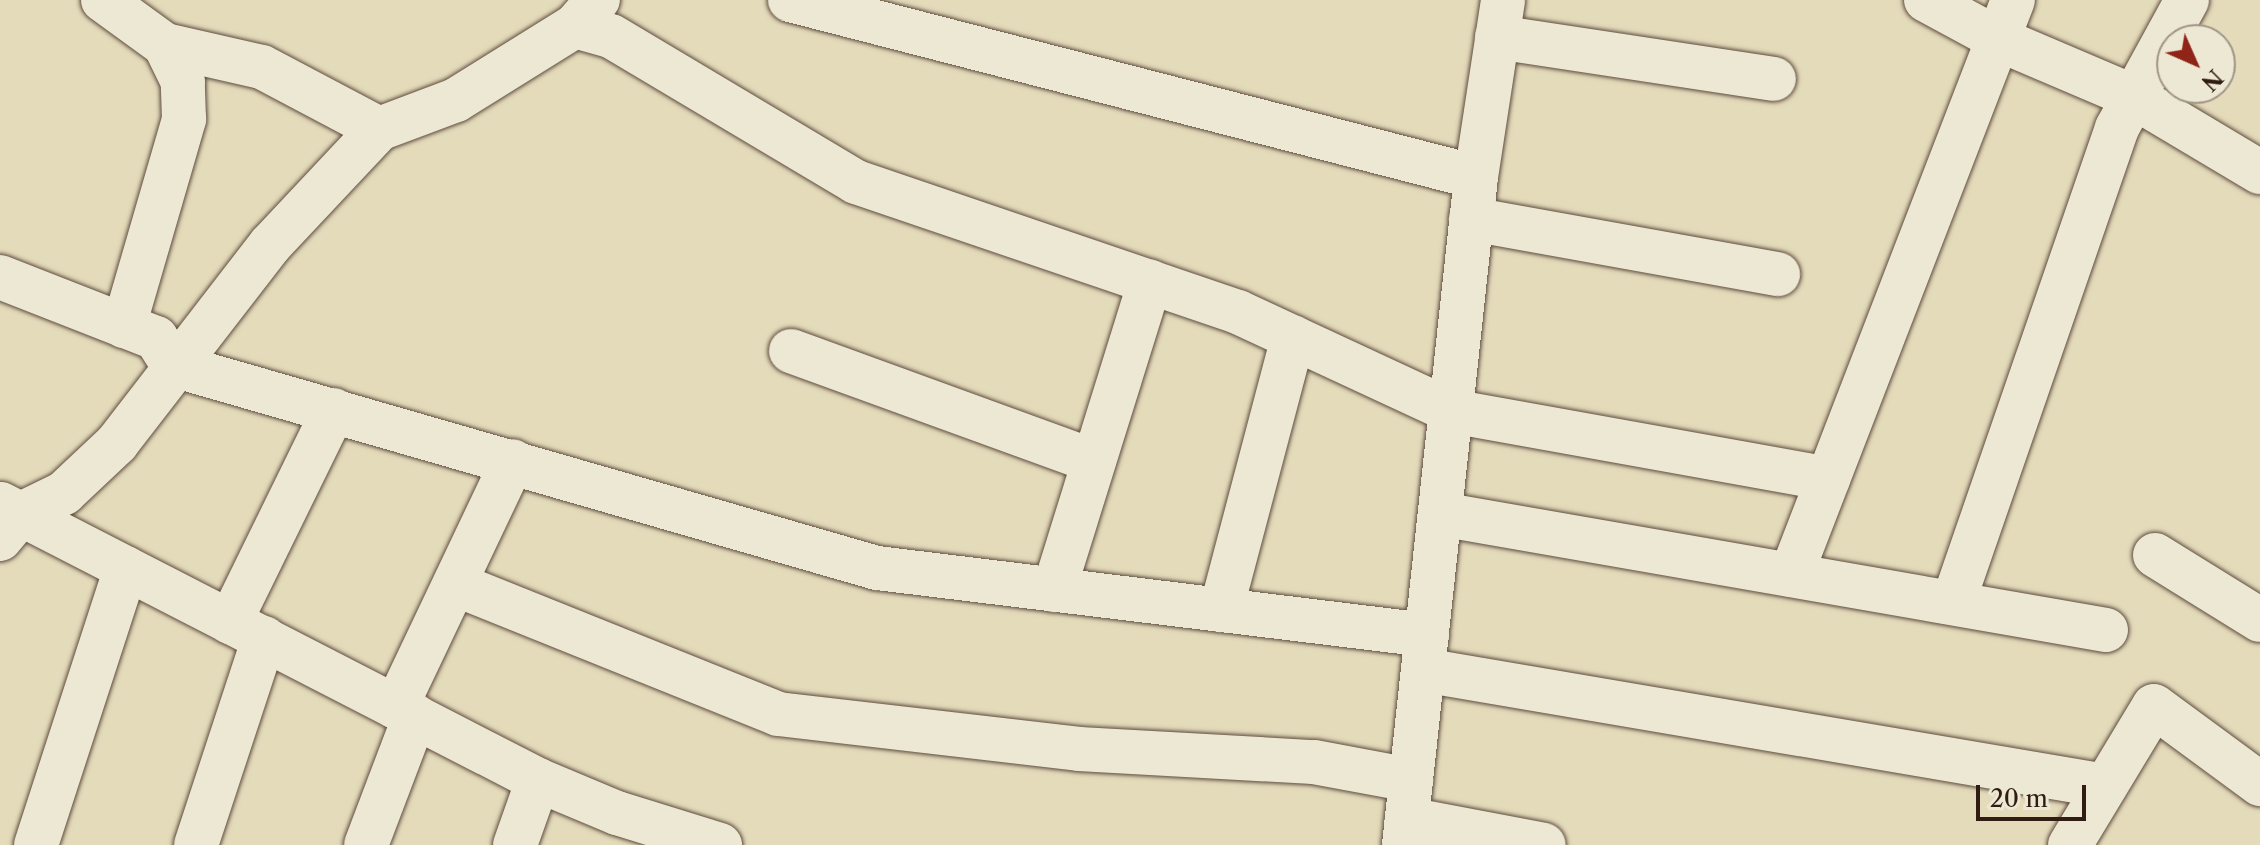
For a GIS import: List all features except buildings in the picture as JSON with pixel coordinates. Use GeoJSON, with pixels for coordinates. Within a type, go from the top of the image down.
{"type":"FeatureCollection","features":[{"type":"Feature","properties":{"kind":"street"},"geometry":{"type":"LineString","coordinates":[[103,0],[165,45],[262,67],[379,129]]}},
{"type":"Feature","properties":{"kind":"street"},"geometry":{"type":"LineString","coordinates":[[790,0],[1474,198],[1778,274]]}},
{"type":"Feature","properties":{"kind":"street"},"geometry":{"type":"LineString","coordinates":[[1926,0],[2006,20],[2260,172]]}},
{"type":"Feature","properties":{"kind":"street"},"geometry":{"type":"LineString","coordinates":[[1953,603],[2117,128],[2187,0]]}},
{"type":"Feature","properties":{"kind":"street"},"geometry":{"type":"LineString","coordinates":[[7,519],[64,493],[117,443],[173,365],[270,245],[379,129],[456,100],[586,13],[611,36],[856,182],[1150,282],[1293,337],[1451,411],[1828,479]]}},
{"type":"Feature","properties":{"kind":"street"},"geometry":{"type":"LineString","coordinates":[[1408,815],[1474,198],[1500,19],[1774,79]]}},
{"type":"Feature","properties":{"kind":"street"},"geometry":{"type":"LineString","coordinates":[[1791,575],[2006,20]]}},
{"type":"Feature","properties":{"kind":"street"},"geometry":{"type":"LineString","coordinates":[[124,326],[184,119],[183,82],[165,45]]}},
{"type":"Feature","properties":{"kind":"street"},"geometry":{"type":"LineString","coordinates":[[0,277],[156,338],[173,365],[877,568],[1221,610],[2105,786]]}},
{"type":"Feature","properties":{"kind":"street"},"geometry":{"type":"LineString","coordinates":[[1054,590],[1150,282]]}},
{"type":"Feature","properties":{"kind":"street"},"geometry":{"type":"LineString","coordinates":[[1221,610],[1293,337]]}},
{"type":"Feature","properties":{"kind":"street"},"geometry":{"type":"LineString","coordinates":[[791,351],[1094,461]]}},
{"type":"Feature","properties":{"kind":"street"},"geometry":{"type":"LineString","coordinates":[[196,845],[247,630],[334,410]]}},
{"type":"Feature","properties":{"kind":"street"},"geometry":{"type":"LineString","coordinates":[[366,845],[405,712],[455,584],[513,461]]}},
{"type":"Feature","properties":{"kind":"street"},"geometry":{"type":"LineString","coordinates":[[1440,514],[2106,630]]}},
{"type":"Feature","properties":{"kind":"street"},"geometry":{"type":"LineString","coordinates":[[7,519],[126,568],[538,780],[617,813],[720,845]]}},
{"type":"Feature","properties":{"kind":"street"},"geometry":{"type":"LineString","coordinates":[[2155,555],[2260,620]]}},
{"type":"Feature","properties":{"kind":"street"},"geometry":{"type":"LineString","coordinates":[[36,845],[126,568]]}},
{"type":"Feature","properties":{"kind":"street"},"geometry":{"type":"LineString","coordinates":[[455,584],[778,714],[1079,749],[1314,762],[1408,815],[1544,845]]}},
{"type":"Feature","properties":{"kind":"street"},"geometry":{"type":"LineString","coordinates":[[2070,845],[2154,706],[2260,784]]}},
{"type":"Feature","properties":{"kind":"street"},"geometry":{"type":"LineString","coordinates":[[515,845],[538,780]]}}]}
